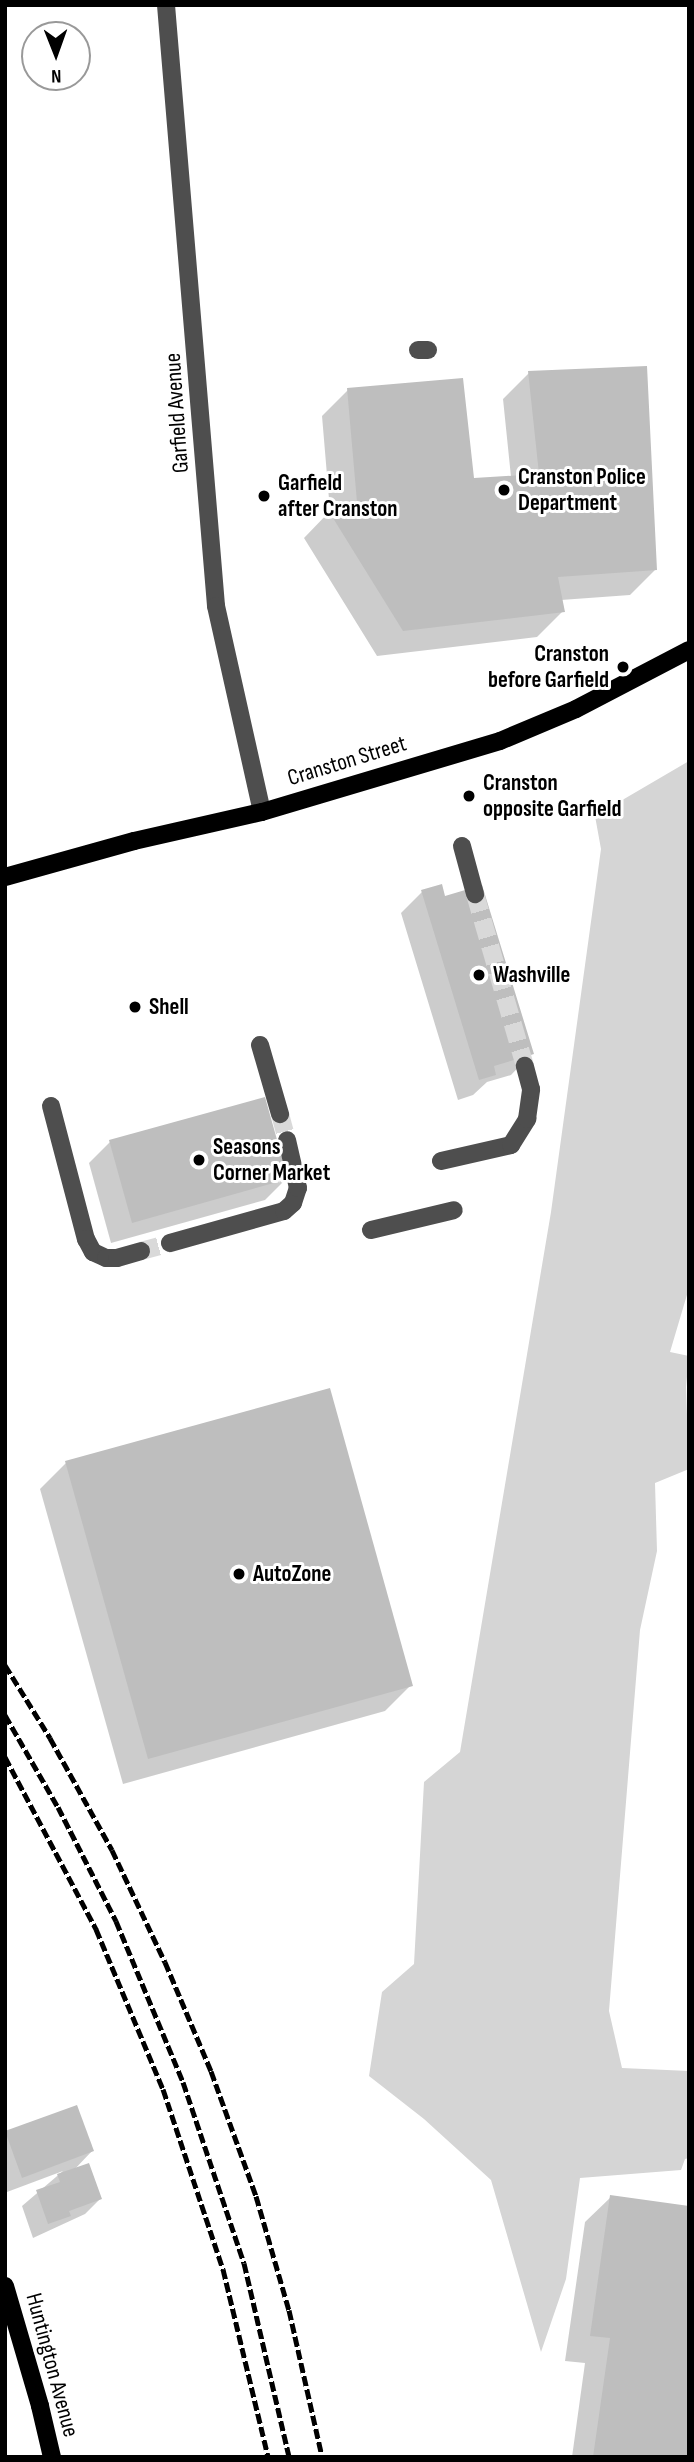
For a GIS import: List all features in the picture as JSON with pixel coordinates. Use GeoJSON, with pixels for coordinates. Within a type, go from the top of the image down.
{"type":"FeatureCollection","features":[{"type":"Feature","properties":{"kind":"main road","name":"Cranston Street"},"geometry":{"type":"LineString","coordinates":[[5,877],[134,841],[262,812],[500,741],[576,709],[689,650]]}},
{"type":"Feature","properties":{"kind":"main road","name":"Huntington Avenue"},"geometry":{"type":"LineString","coordinates":[[5,2286],[31,2370],[52,2457]]}},
{"type":"Feature","properties":{"kind":"street","name":"Garfield Avenue"},"geometry":{"type":"LineString","coordinates":[[166,5],[216,606],[262,812]]}},
{"type":"Feature","properties":{"kind":"street"},"geometry":{"type":"LineString","coordinates":[[462,846],[475,894]]}},
{"type":"Feature","properties":{"kind":"street"},"geometry":{"type":"LineString","coordinates":[[260,1045],[280,1114]]}},
{"type":"Feature","properties":{"kind":"street"},"geometry":{"type":"LineString","coordinates":[[441,1161],[511,1145],[527,1119],[531,1089],[525,1066]]}},
{"type":"Feature","properties":{"kind":"street"},"geometry":{"type":"LineString","coordinates":[[51,1106],[86,1239],[93,1252],[106,1258],[117,1258],[141,1251]]}},
{"type":"Feature","properties":{"kind":"street"},"geometry":{"type":"LineString","coordinates":[[170,1243],[284,1211],[293,1203],[298,1188],[287,1140]]}},
{"type":"Feature","properties":{"kind":"street"},"geometry":{"type":"LineString","coordinates":[[371,1230],[454,1209]]}},
{"type":"Feature","properties":{"kind":"shaded area"},"geometry":{"type":"Polygon","coordinates":[[[689,761],[689,1288],[670,1352],[689,1356],[686,1387],[689,1469],[655,1483],[657,1551],[640,1630],[609,2011],[622,2068],[689,2071],[689,2158],[685,2159],[681,2170],[580,2178],[566,2279],[541,2352],[491,2180],[424,2119],[369,2076],[382,1992],[414,1964],[424,1782],[460,1752],[551,1212],[601,849],[595,816],[689,761]]]}},
{"type":"Feature","properties":{"kind":"building","name":"Cranston Police Department"},"geometry":{"type":"Polygon","coordinates":[[[647,366],[657,570],[558,577],[565,612],[403,631],[328,510],[357,502],[347,388],[463,378],[474,478],[539,474],[528,371],[647,366]]]}},
{"type":"Feature","properties":{"kind":"building","name":"Washville"},"geometry":{"type":"Polygon","coordinates":[[[442,884],[445,896],[482,885],[534,1054],[494,1066],[496,1075],[479,1080],[421,890],[442,884]]]}},
{"type":"Feature","properties":{"kind":"building","name":"Seasons Corner Market"},"geometry":{"type":"Polygon","coordinates":[[[265,1097],[288,1179],[132,1223],[109,1140],[265,1097]]]}},
{"type":"Feature","properties":{"kind":"building","name":"AutoZone"},"geometry":{"type":"Polygon","coordinates":[[[330,1388],[413,1686],[148,1759],[65,1461],[330,1388]]]}},
{"type":"Feature","properties":{"kind":"building"},"geometry":{"type":"Polygon","coordinates":[[[77,2105],[94,2151],[22,2178],[5,2131],[77,2105]]]}},
{"type":"Feature","properties":{"kind":"building"},"geometry":{"type":"Polygon","coordinates":[[[89,2163],[102,2199],[69,2211],[71,2216],[48,2224],[36,2190],[60,2182],[57,2174],[89,2163]]]}},
{"type":"Feature","properties":{"kind":"building"},"geometry":{"type":"Polygon","coordinates":[[[610,2195],[689,2206],[689,2457],[593,2457],[610,2338],[590,2336],[610,2195]]]}},
{"type":"Feature","properties":{"kind":"tunnel"},"geometry":{"type":"LineString","coordinates":[[475,894],[525,1066]]}},
{"type":"Feature","properties":{"kind":"tunnel"},"geometry":{"type":"LineString","coordinates":[[280,1114],[287,1140]]}},
{"type":"Feature","properties":{"kind":"tunnel"},"geometry":{"type":"LineString","coordinates":[[141,1251],[170,1243]]}},
{"type":"Feature","properties":{"kind":"railway"},"geometry":{"type":"LineString","coordinates":[[5,1665],[50,1738],[112,1850],[165,1962],[211,2071],[256,2196],[289,2310],[322,2457]]}},
{"type":"Feature","properties":{"kind":"railway"},"geometry":{"type":"LineString","coordinates":[[5,1715],[58,1807],[116,1921],[183,2082],[244,2263],[289,2457]]}},
{"type":"Feature","properties":{"kind":"railway"},"geometry":{"type":"LineString","coordinates":[[5,1757],[96,1929],[163,2089],[223,2269],[268,2457]]}},
{"type":"Feature","properties":{"kind":"place","name":"Cranston Police Department"},"geometry":{"type":"Point","coordinates":[504,490]}},
{"type":"Feature","properties":{"kind":"place","name":"Garfield after Cranston"},"geometry":{"type":"Point","coordinates":[264,496]}},
{"type":"Feature","properties":{"kind":"place","name":"Cranston before Garfield"},"geometry":{"type":"Point","coordinates":[623,667]}},
{"type":"Feature","properties":{"kind":"place","name":"Cranston opposite Garfield"},"geometry":{"type":"Point","coordinates":[469,796]}},
{"type":"Feature","properties":{"kind":"place","name":"Washville"},"geometry":{"type":"Point","coordinates":[479,975]}},
{"type":"Feature","properties":{"kind":"place","name":"Shell"},"geometry":{"type":"Point","coordinates":[135,1007]}},
{"type":"Feature","properties":{"kind":"place","name":"Seasons Corner Market"},"geometry":{"type":"Point","coordinates":[199,1160]}},
{"type":"Feature","properties":{"kind":"place","name":"AutoZone"},"geometry":{"type":"Point","coordinates":[239,1574]}}]}
